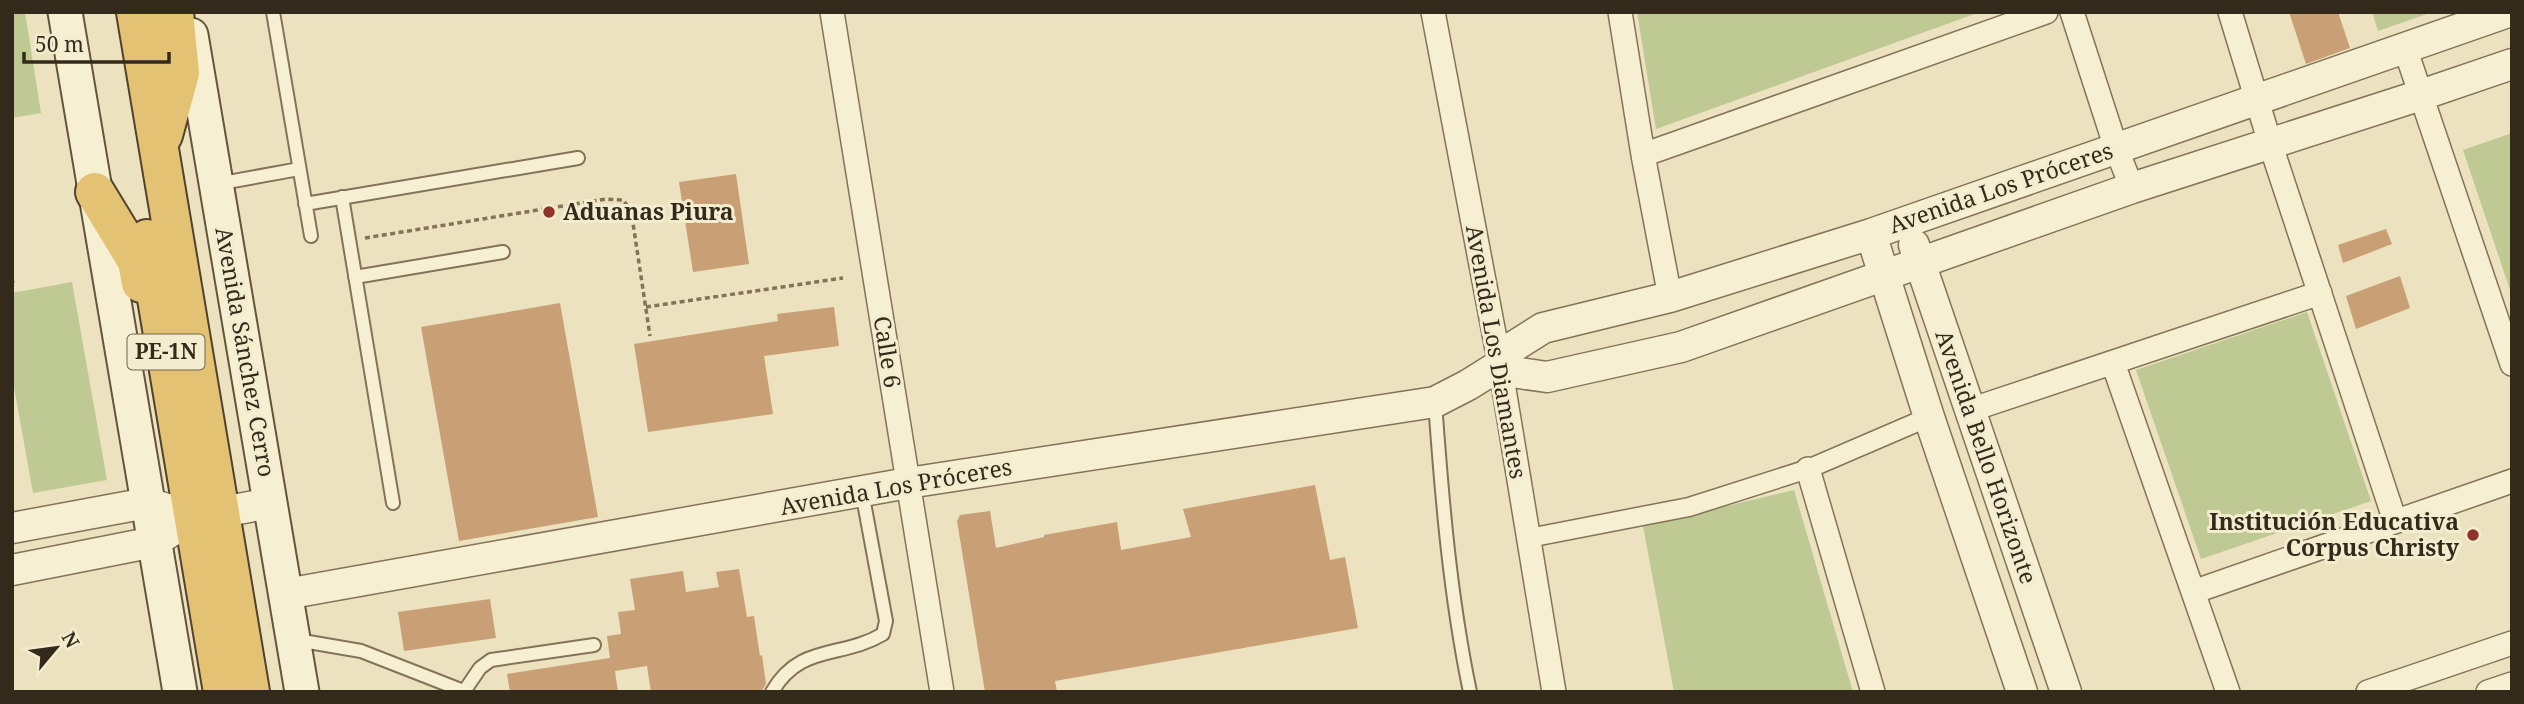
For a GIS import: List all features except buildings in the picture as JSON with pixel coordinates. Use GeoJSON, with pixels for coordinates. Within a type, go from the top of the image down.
{"type":"FeatureCollection","features":[{"type":"Feature","properties":{"kind":"highway","name":"PE-1N"},"geometry":{"type":"LineString","coordinates":[[110,12],[164,339],[244,652],[250,692]]}},
{"type":"Feature","properties":{"kind":"highway","name":"PE-1N"},"geometry":{"type":"LineString","coordinates":[[136,12],[159,147],[207,515],[223,692]]}},
{"type":"Feature","properties":{"kind":"highway"},"geometry":{"type":"LineString","coordinates":[[159,147],[180,73],[174,12]]}},
{"type":"Feature","properties":{"kind":"highway"},"geometry":{"type":"LineString","coordinates":[[95,192],[136,261],[148,310],[164,339]]}},
{"type":"Feature","properties":{"kind":"highway"},"geometry":{"type":"LineString","coordinates":[[244,652],[258,692]]}},
{"type":"Feature","properties":{"kind":"main road"},"geometry":{"type":"LineString","coordinates":[[65,12],[180,692]]}},
{"type":"Feature","properties":{"kind":"main road","name":"Avenida Sánchez Cerro"},"geometry":{"type":"LineString","coordinates":[[187,12],[302,692]]}},
{"type":"Feature","properties":{"kind":"street","name":"Calle 6"},"geometry":{"type":"LineString","coordinates":[[832,12],[942,692]]}},
{"type":"Feature","properties":{"kind":"street","name":"Avenida Los Diamantes"},"geometry":{"type":"LineString","coordinates":[[1433,12],[1500,365],[1554,692]]}},
{"type":"Feature","properties":{"kind":"street"},"geometry":{"type":"LineString","coordinates":[[1620,12],[1670,297]]}},
{"type":"Feature","properties":{"kind":"street"},"geometry":{"type":"LineString","coordinates":[[1643,155],[2046,12]]}},
{"type":"Feature","properties":{"kind":"street"},"geometry":{"type":"LineString","coordinates":[[2072,12],[2116,148],[2132,188]]}},
{"type":"Feature","properties":{"kind":"street"},"geometry":{"type":"LineString","coordinates":[[2230,12],[2270,143],[2395,522]]}},
{"type":"Feature","properties":{"kind":"street","name":"Avenida Los Próceres"},"geometry":{"type":"LineString","coordinates":[[286,594],[908,483],[1435,402],[1500,365],[1513,348],[1543,328],[1670,297],[1871,234],[2405,48],[2501,18]]}},
{"type":"Feature","properties":{"kind":"street"},"geometry":{"type":"LineString","coordinates":[[2405,48],[2512,364]]}},
{"type":"Feature","properties":{"kind":"street","name":"Avenida Los Próceres"},"geometry":{"type":"LineString","coordinates":[[1500,365],[1519,373],[1546,377],[1681,348],[2132,188],[2512,64]]}},
{"type":"Feature","properties":{"kind":"street","name":"Avenida Bello Horizonte"},"geometry":{"type":"LineString","coordinates":[[1907,222],[2066,692]]}},
{"type":"Feature","properties":{"kind":"street","name":"Avenida Bello Horizonte"},"geometry":{"type":"LineString","coordinates":[[1871,234],[1929,417],[2022,692]]}},
{"type":"Feature","properties":{"kind":"street"},"geometry":{"type":"LineString","coordinates":[[1970,410],[2320,293]]}},
{"type":"Feature","properties":{"kind":"street"},"geometry":{"type":"LineString","coordinates":[[2113,363],[2228,692]]}},
{"type":"Feature","properties":{"kind":"street"},"geometry":{"type":"LineString","coordinates":[[1529,538],[1689,507],[1808,469],[1929,417]]}},
{"type":"Feature","properties":{"kind":"street"},"geometry":{"type":"LineString","coordinates":[[1808,469],[1873,692]]}},
{"type":"Feature","properties":{"kind":"street"},"geometry":{"type":"LineString","coordinates":[[2193,592],[2512,481]]}},
{"type":"Feature","properties":{"kind":"street"},"geometry":{"type":"LineString","coordinates":[[45,564],[25,526],[147,503],[207,515]]}},
{"type":"Feature","properties":{"kind":"street"},"geometry":{"type":"LineString","coordinates":[[12,570],[154,542],[207,515],[271,503]]}},
{"type":"Feature","properties":{"kind":"street"},"geometry":{"type":"LineString","coordinates":[[2368,692],[2512,643]]}},
{"type":"Feature","properties":{"kind":"street"},"geometry":{"type":"LineString","coordinates":[[2488,692],[2512,684]]}},
{"type":"Feature","properties":{"kind":"lane"},"geometry":{"type":"LineString","coordinates":[[273,12],[311,236]]}},
{"type":"Feature","properties":{"kind":"lane"},"geometry":{"type":"LineString","coordinates":[[305,204],[578,158]]}},
{"type":"Feature","properties":{"kind":"lane"},"geometry":{"type":"LineString","coordinates":[[217,184],[299,169]]}},
{"type":"Feature","properties":{"kind":"lane"},"geometry":{"type":"LineString","coordinates":[[342,197],[393,503]]}},
{"type":"Feature","properties":{"kind":"lane"},"geometry":{"type":"LineString","coordinates":[[355,277],[503,252]]}},
{"type":"Feature","properties":{"kind":"lane"},"geometry":{"type":"LineString","coordinates":[[1435,402],[1445,533],[1461,650],[1470,692]]}},
{"type":"Feature","properties":{"kind":"lane"},"geometry":{"type":"LineString","coordinates":[[772,692],[780,677],[800,661],[870,642],[883,634],[886,621],[862,492]]}},
{"type":"Feature","properties":{"kind":"lane"},"geometry":{"type":"LineString","coordinates":[[293,639],[361,651],[465,691],[480,668],[491,660],[594,645]]}},
{"type":"Feature","properties":{"kind":"path"},"geometry":{"type":"LineString","coordinates":[[349,241],[606,199],[623,200],[631,210],[650,336]]}},
{"type":"Feature","properties":{"kind":"path"},"geometry":{"type":"LineString","coordinates":[[646,307],[843,278]]}},
{"type":"Feature","properties":{"kind":"green space"},"geometry":{"type":"Polygon","coordinates":[[[25,12],[41,113],[12,118],[12,13],[25,12]]]}},
{"type":"Feature","properties":{"kind":"green space"},"geometry":{"type":"Polygon","coordinates":[[[1637,12],[1980,12],[1656,129],[1637,12]]]}},
{"type":"Feature","properties":{"kind":"green space"},"geometry":{"type":"Polygon","coordinates":[[[2372,12],[2433,12],[2378,31],[2372,12]]]}},
{"type":"Feature","properties":{"kind":"green space"},"geometry":{"type":"Polygon","coordinates":[[[2512,133],[2512,296],[2463,150],[2512,133]]]}},
{"type":"Feature","properties":{"kind":"green space"},"geometry":{"type":"Polygon","coordinates":[[[72,282],[107,480],[33,493],[12,376],[12,293],[72,282]]]}},
{"type":"Feature","properties":{"kind":"green space"},"geometry":{"type":"Polygon","coordinates":[[[2307,312],[2371,501],[2201,559],[2136,370],[2307,312]]]}},
{"type":"Feature","properties":{"kind":"green space"},"geometry":{"type":"Polygon","coordinates":[[[1794,490],[1853,692],[1674,692],[1643,526],[1794,490]]]}},
{"type":"Feature","properties":{"kind":"place","name":"Aduanas Piura"},"geometry":{"type":"Point","coordinates":[549,212]}},
{"type":"Feature","properties":{"kind":"place","name":"Institución Educativa Corpus Christy"},"geometry":{"type":"Point","coordinates":[2473,535]}}]}
